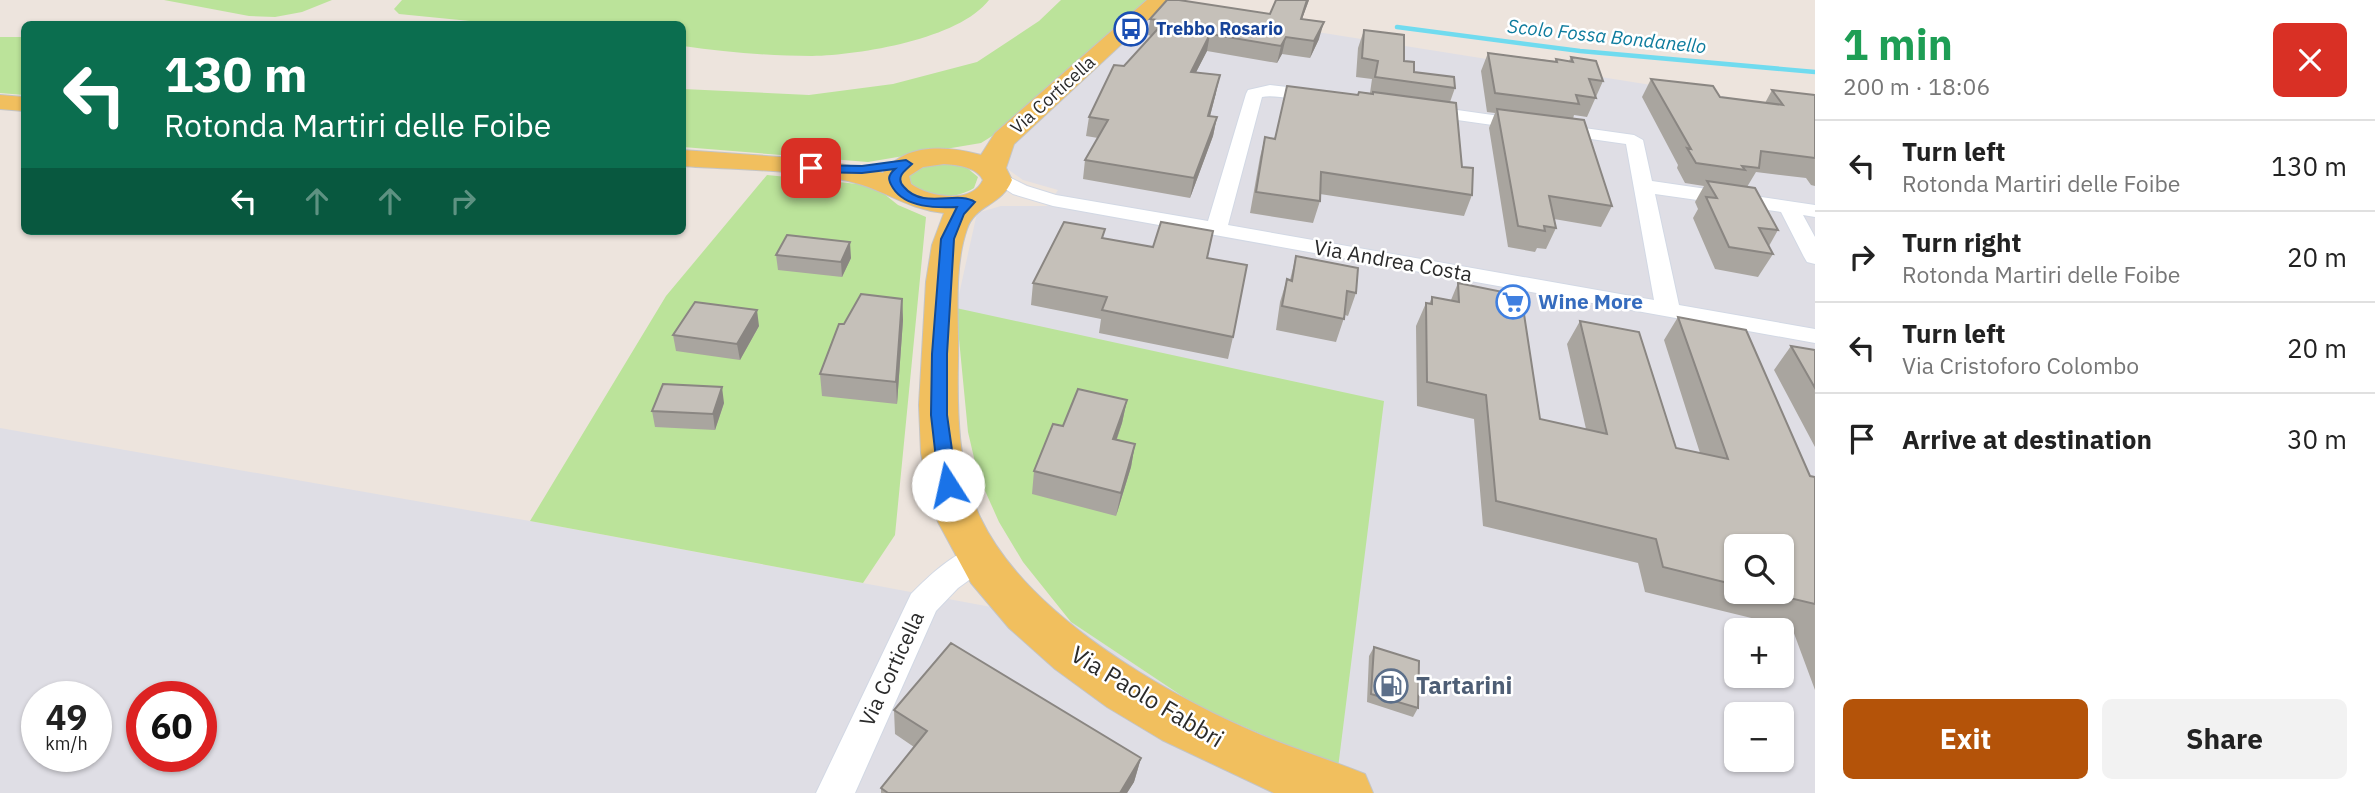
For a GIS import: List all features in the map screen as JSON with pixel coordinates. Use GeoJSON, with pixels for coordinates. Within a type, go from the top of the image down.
{"type":"FeatureCollection","features":[{"type":"Feature","properties":{"kind":"main road","name":"Via Corticella"},"geometry":{"type":"LineString","coordinates":[[979,557],[960,521],[942,457],[939,415],[940,354],[948,239],[958,212],[984,187],[996,151],[1004,139],[1159,0]]}},
{"type":"Feature","properties":{"kind":"main road"},"geometry":{"type":"LineString","coordinates":[[0,102],[21,104]]}},
{"type":"Feature","properties":{"kind":"main road"},"geometry":{"type":"LineString","coordinates":[[907,184],[944,156],[978,149],[1004,139]]}},
{"type":"Feature","properties":{"kind":"main road"},"geometry":{"type":"LineString","coordinates":[[686,158],[837,170],[907,184],[937,204],[984,187],[977,161],[944,156]]}},
{"type":"Feature","properties":{"kind":"main road"},"geometry":{"type":"LineString","coordinates":[[907,184],[941,222],[948,239]]}},
{"type":"Feature","properties":{"kind":"main road","name":"Via Paolo Fabbri"},"geometry":{"type":"LineString","coordinates":[[979,557],[1005,590],[1034,620],[1072,654],[1119,686],[1182,724],[1246,755],[1345,793]]}},
{"type":"Feature","properties":{"kind":"street"},"geometry":{"type":"LineString","coordinates":[[1216,229],[1254,94],[1270,90],[1339,99]]}},
{"type":"Feature","properties":{"kind":"street"},"geometry":{"type":"LineString","coordinates":[[1406,108],[1634,140],[1668,310]]}},
{"type":"Feature","properties":{"kind":"street"},"geometry":{"type":"LineString","coordinates":[[1643,186],[1815,211]]}},
{"type":"Feature","properties":{"kind":"street","name":"Via Andrea Costa"},"geometry":{"type":"LineString","coordinates":[[984,187],[1815,336]]}},
{"type":"Feature","properties":{"kind":"street"},"geometry":{"type":"LineString","coordinates":[[1788,207],[1815,257]]}},
{"type":"Feature","properties":{"kind":"street","name":"Via Corticella"},"geometry":{"type":"LineString","coordinates":[[835,793],[923,603],[947,579],[979,557]]}},
{"type":"Feature","properties":{"kind":"shaded area"},"geometry":{"type":"Polygon","coordinates":[[[1159,7],[1815,111],[1815,793],[0,793],[0,428],[530,521],[1071,622],[1197,706],[956,308],[977,213],[1001,206],[1047,206],[1058,190],[1023,180],[1006,168],[1005,159],[1016,140],[1159,7]]]}},
{"type":"Feature","properties":{"kind":"green space"},"geometry":{"type":"Polygon","coordinates":[[[164,0],[332,0],[302,12],[275,17],[249,16],[164,0]]]}},
{"type":"Feature","properties":{"kind":"green space"},"geometry":{"type":"Polygon","coordinates":[[[402,0],[989,0],[975,14],[932,35],[881,48],[812,56],[686,46],[686,21],[470,21],[399,14],[394,9],[402,0]]]}},
{"type":"Feature","properties":{"kind":"green space"},"geometry":{"type":"Polygon","coordinates":[[[1061,0],[1152,0],[997,133],[981,143],[868,162],[686,147],[686,89],[809,95],[893,84],[977,62],[1039,21],[1061,0]]]}},
{"type":"Feature","properties":{"kind":"green space"},"geometry":{"type":"Polygon","coordinates":[[[0,37],[21,37],[21,95],[0,93],[0,37]]]}},
{"type":"Feature","properties":{"kind":"green space"},"geometry":{"type":"Polygon","coordinates":[[[946,163],[966,167],[978,177],[974,188],[957,195],[938,196],[920,191],[907,178],[915,168],[946,163]]]}},
{"type":"Feature","properties":{"kind":"green space"},"geometry":{"type":"Polygon","coordinates":[[[767,175],[858,184],[878,189],[898,205],[926,217],[895,535],[863,583],[530,521],[666,296],[767,175]]]}},
{"type":"Feature","properties":{"kind":"green space"},"geometry":{"type":"Polygon","coordinates":[[[956,308],[1384,401],[1338,768],[1197,706],[1071,622],[1023,562],[999,522],[978,475],[968,432],[956,308]]]}},
{"type":"Feature","properties":{"kind":"building"},"geometry":{"type":"Polygon","coordinates":[[[1167,0],[1270,14],[1276,0],[1307,0],[1301,19],[1324,22],[1314,41],[1286,37],[1281,46],[1210,34],[1191,72],[1220,75],[1208,116],[1217,117],[1194,178],[1085,160],[1108,120],[1089,117],[1114,65],[1124,66],[1165,21],[1150,19],[1167,0]]]}},
{"type":"Feature","properties":{"kind":"building"},"geometry":{"type":"Polygon","coordinates":[[[1364,30],[1404,35],[1404,61],[1414,62],[1414,72],[1454,77],[1455,88],[1375,77],[1378,61],[1362,58],[1364,30]]]}},
{"type":"Feature","properties":{"kind":"building"},"geometry":{"type":"Polygon","coordinates":[[[1488,53],[1557,62],[1556,59],[1573,62],[1571,57],[1596,61],[1603,81],[1589,79],[1596,98],[1576,95],[1579,104],[1495,93],[1488,53]]]}},
{"type":"Feature","properties":{"kind":"building"},"geometry":{"type":"Polygon","coordinates":[[[1651,79],[1713,86],[1720,97],[1783,105],[1772,90],[1815,95],[1815,158],[1761,151],[1759,168],[1742,166],[1745,170],[1696,163],[1687,148],[1691,149],[1651,79]]]}},
{"type":"Feature","properties":{"kind":"building"},"geometry":{"type":"Polygon","coordinates":[[[1287,86],[1358,95],[1359,92],[1373,92],[1456,103],[1462,167],[1473,168],[1472,195],[1321,172],[1320,201],[1256,192],[1265,137],[1275,139],[1287,86]]]}},
{"type":"Feature","properties":{"kind":"building"},"geometry":{"type":"Polygon","coordinates":[[[1497,109],[1584,120],[1612,206],[1549,196],[1556,228],[1544,226],[1545,231],[1518,226],[1497,109]]]}},
{"type":"Feature","properties":{"kind":"building"},"geometry":{"type":"Polygon","coordinates":[[[1707,181],[1755,188],[1778,230],[1759,228],[1773,254],[1729,247],[1706,197],[1717,198],[1707,181]]]}},
{"type":"Feature","properties":{"kind":"building"},"geometry":{"type":"Polygon","coordinates":[[[1064,222],[1105,229],[1102,238],[1153,247],[1161,222],[1213,231],[1207,258],[1247,265],[1233,337],[1102,310],[1107,297],[1033,283],[1064,222]]]}},
{"type":"Feature","properties":{"kind":"building"},"geometry":{"type":"Polygon","coordinates":[[[787,235],[850,242],[841,262],[776,255],[787,235]]]}},
{"type":"Feature","properties":{"kind":"building"},"geometry":{"type":"Polygon","coordinates":[[[1296,256],[1358,268],[1356,293],[1347,291],[1344,319],[1282,306],[1287,279],[1292,281],[1296,256]]]}},
{"type":"Feature","properties":{"kind":"building"},"geometry":{"type":"Polygon","coordinates":[[[1458,283],[1508,293],[1511,311],[1524,314],[1540,419],[1607,434],[1580,321],[1639,332],[1676,448],[1728,459],[1678,317],[1746,330],[1810,476],[1815,477],[1815,604],[1794,599],[1794,534],[1724,534],[1724,582],[1663,567],[1656,539],[1496,501],[1486,395],[1427,382],[1426,303],[1432,304],[1432,297],[1459,302],[1458,283]]]}},
{"type":"Feature","properties":{"kind":"building"},"geometry":{"type":"Polygon","coordinates":[[[861,294],[902,299],[896,382],[820,374],[839,324],[844,324],[861,294]]]}},
{"type":"Feature","properties":{"kind":"building"},"geometry":{"type":"Polygon","coordinates":[[[695,302],[757,310],[737,344],[673,335],[695,302]]]}},
{"type":"Feature","properties":{"kind":"building"},"geometry":{"type":"Polygon","coordinates":[[[1791,346],[1815,350],[1815,388],[1791,346]]]}},
{"type":"Feature","properties":{"kind":"building"},"geometry":{"type":"Polygon","coordinates":[[[663,384],[722,387],[713,414],[652,411],[663,384]]]}},
{"type":"Feature","properties":{"kind":"building"},"geometry":{"type":"Polygon","coordinates":[[[1078,389],[1127,400],[1113,439],[1135,444],[1121,493],[1034,471],[1053,424],[1063,426],[1078,389]]]}},
{"type":"Feature","properties":{"kind":"building"},"geometry":{"type":"Polygon","coordinates":[[[951,643],[1141,758],[1120,793],[888,793],[881,788],[927,731],[894,710],[951,643]]]}},
{"type":"Feature","properties":{"kind":"building"},"geometry":{"type":"Polygon","coordinates":[[[1374,647],[1419,661],[1418,708],[1371,694],[1374,647]]]}},
{"type":"Feature","properties":{"kind":"waterway","name":"Scolo Fossa Bondanello"},"geometry":{"type":"LineString","coordinates":[[1397,27],[1580,51],[1815,72]]}},
{"type":"Feature","properties":{"kind":"place","name":"Trebbo Rosario"},"geometry":{"type":"Point","coordinates":[1131,29]}},
{"type":"Feature","properties":{"kind":"place","name":"Wine More"},"geometry":{"type":"Point","coordinates":[1513,302]}},
{"type":"Feature","properties":{"kind":"place","name":"Tartarini"},"geometry":{"type":"Point","coordinates":[1391,686]}},
{"type":"Feature","properties":{"kind":"route"},"geometry":{"type":"LineString","coordinates":[[811,168],[862,169],[906,164],[899,169],[894,181],[902,193],[917,200],[937,204],[969,202],[958,212],[948,239],[940,354],[939,415],[942,457],[948,485]]}}]}
